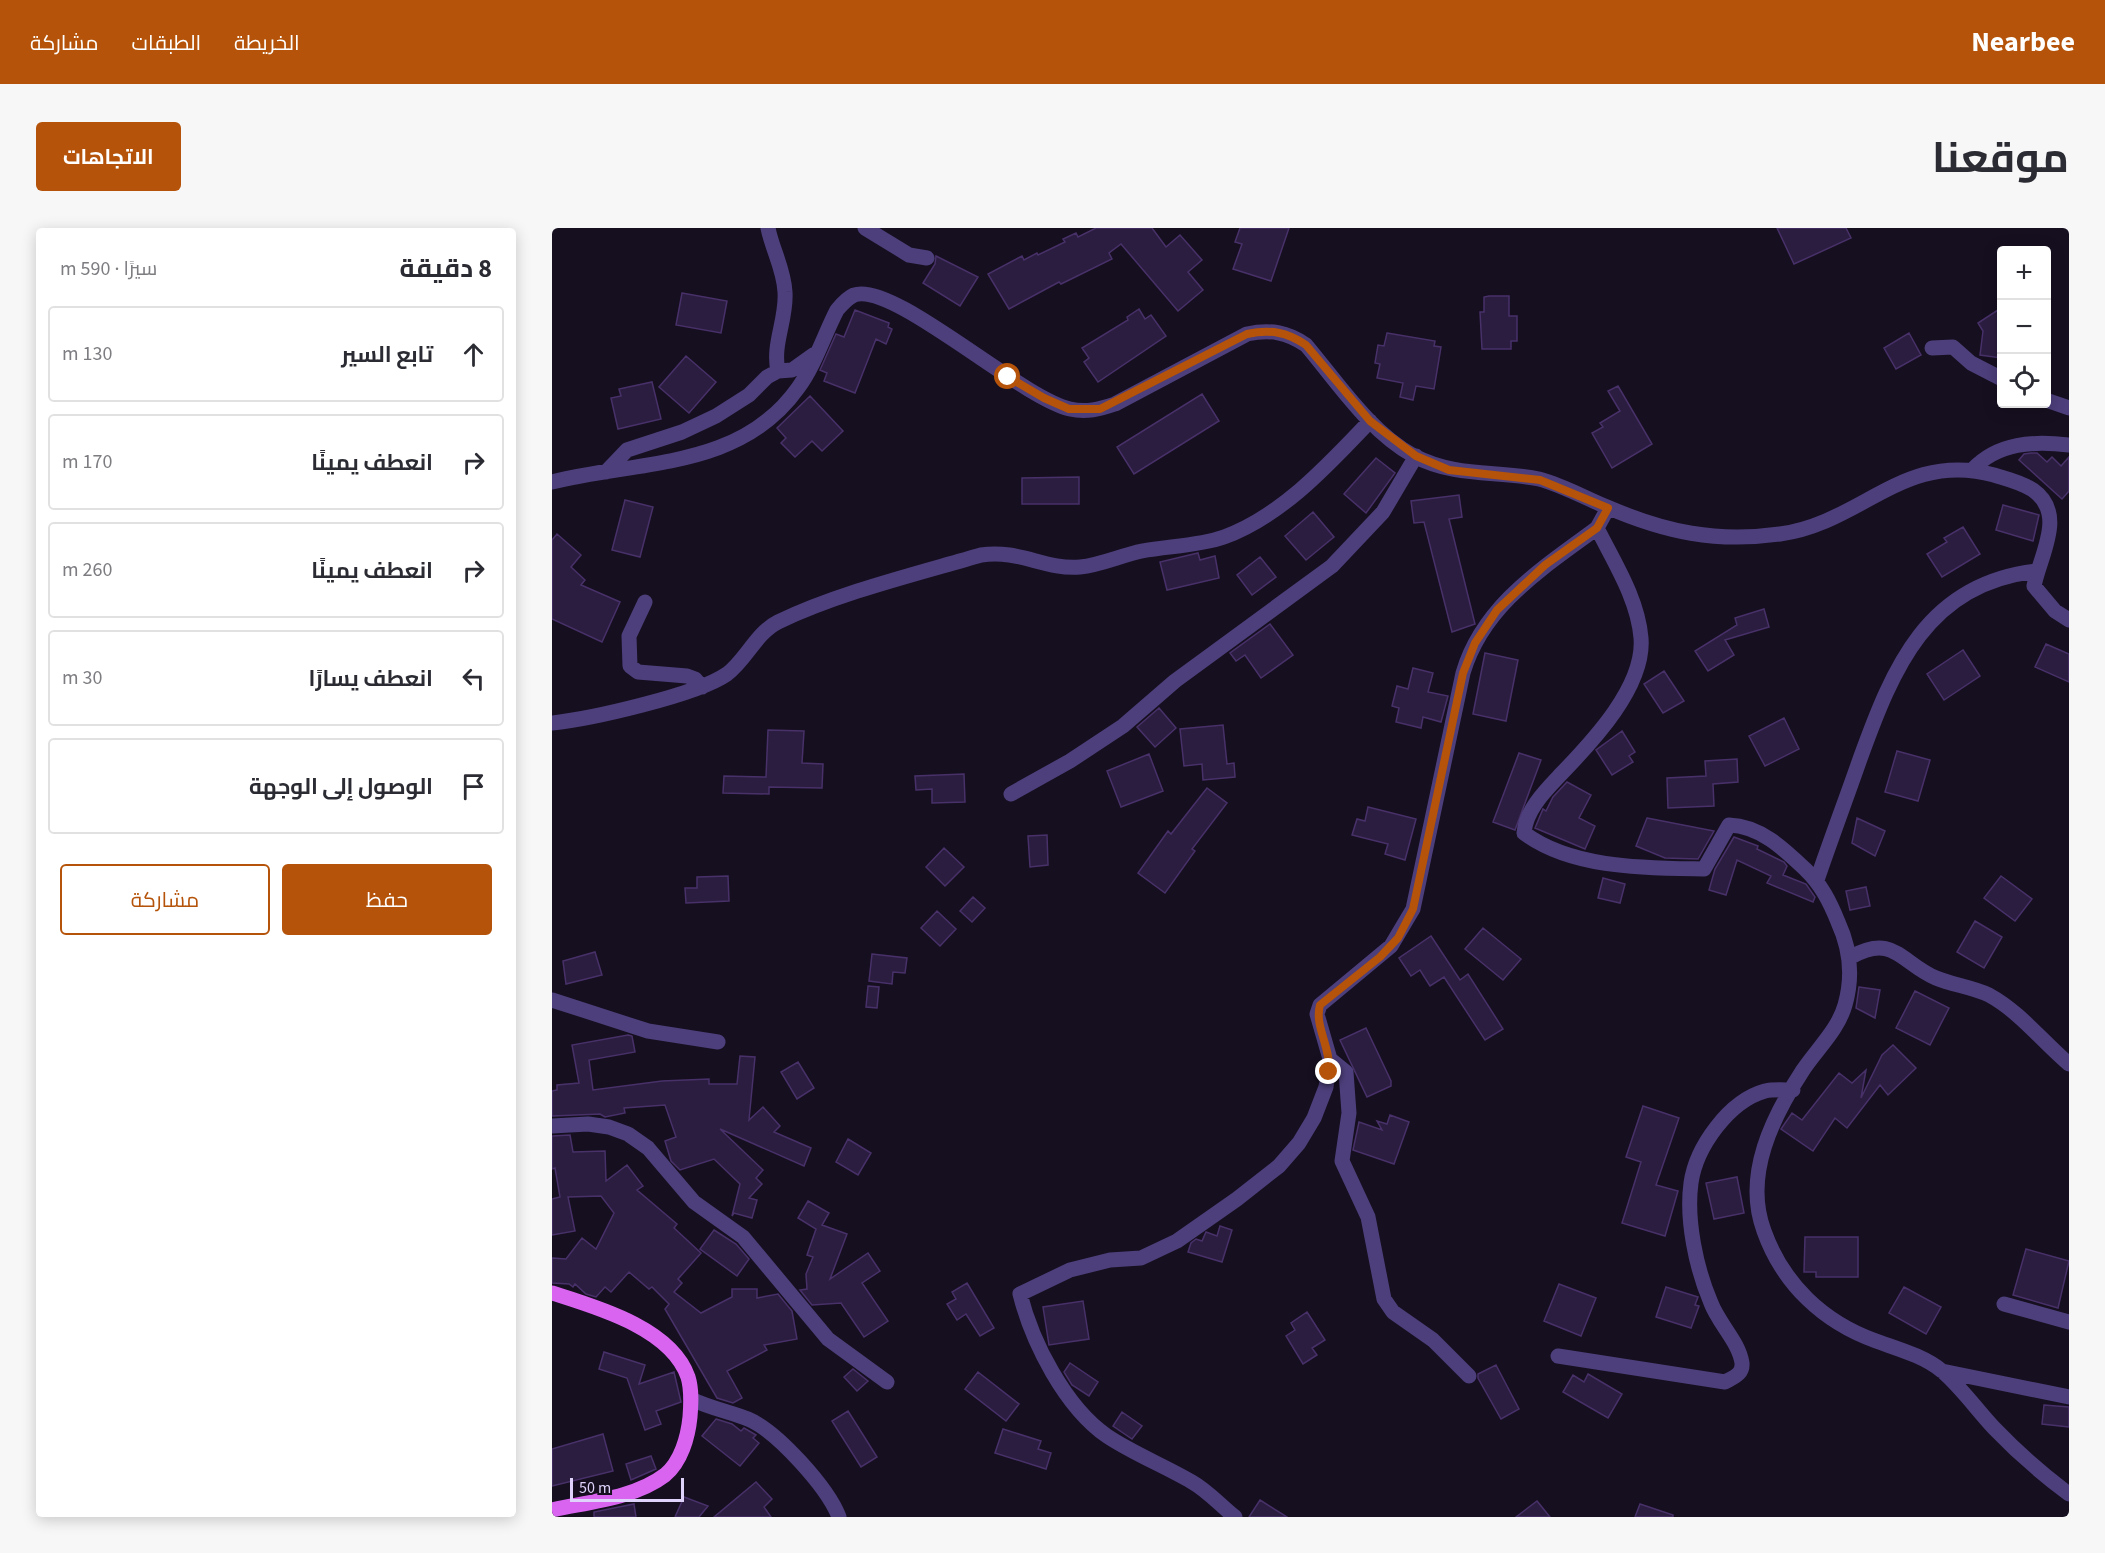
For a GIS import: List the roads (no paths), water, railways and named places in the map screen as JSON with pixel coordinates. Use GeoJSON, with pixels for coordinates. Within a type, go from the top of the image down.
{"type":"FeatureCollection","features":[{"type":"Feature","properties":{"kind":"main road"},"geometry":{"type":"LineString","coordinates":[[552,1293],[626,1320],[656,1338],[680,1360],[688,1376],[691,1400],[685,1442],[675,1465],[665,1474],[627,1492],[552,1510]]}},
{"type":"Feature","properties":{"kind":"street"},"geometry":{"type":"LineString","coordinates":[[768,228],[776,249],[786,294],[775,358],[778,371]]}},
{"type":"Feature","properties":{"kind":"street"},"geometry":{"type":"LineString","coordinates":[[865,228],[909,255],[927,258]]}},
{"type":"Feature","properties":{"kind":"street"},"geometry":{"type":"LineString","coordinates":[[552,483],[686,459],[745,437],[769,419],[799,387],[837,310],[845,300],[855,294],[877,297],[899,305],[919,316],[989,365],[1044,398],[1069,409],[1087,411],[1114,404],[1247,334],[1261,331],[1293,336],[1306,345],[1370,421],[1416,456],[1449,470],[1540,480],[1655,527],[1686,534],[1773,535],[1808,528],[1833,519],[1910,477],[1945,470],[1972,470],[2023,484],[2033,490],[2047,505],[2051,524],[2034,586],[2055,611],[2069,620]]}},
{"type":"Feature","properties":{"kind":"street"},"geometry":{"type":"LineString","coordinates":[[606,472],[627,450],[682,432],[716,416],[778,371],[792,370],[812,356],[820,345]]}},
{"type":"Feature","properties":{"kind":"street"},"geometry":{"type":"LineString","coordinates":[[1932,348],[1953,348],[1971,363],[1997,376]]}},
{"type":"Feature","properties":{"kind":"street"},"geometry":{"type":"LineString","coordinates":[[2051,402],[2069,408]]}},
{"type":"Feature","properties":{"kind":"street"},"geometry":{"type":"LineString","coordinates":[[552,723],[587,717],[702,687],[730,671],[775,624],[813,608],[972,558],[1011,553],[1057,565],[1082,567],[1136,553],[1222,537],[1258,520],[1304,485],[1370,421]]}},
{"type":"Feature","properties":{"kind":"street"},"geometry":{"type":"LineString","coordinates":[[1972,470],[1981,460],[2025,442],[2069,445]]}},
{"type":"Feature","properties":{"kind":"street"},"geometry":{"type":"LineString","coordinates":[[1011,794],[1070,761],[1123,726],[1175,681],[1332,567],[1383,512],[1416,456]]}},
{"type":"Feature","properties":{"kind":"street"},"geometry":{"type":"LineString","coordinates":[[1235,1517],[1194,1483],[1124,1446],[1106,1435],[1087,1418],[1046,1361],[1033,1335],[1020,1293],[1070,1270],[1110,1260],[1141,1258],[1177,1241],[1238,1199],[1279,1166],[1299,1143],[1326,1087],[1330,1059],[1319,1023],[1320,1005],[1380,957],[1398,938],[1413,909],[1463,673],[1475,643],[1497,610],[1526,580],[1597,528],[1608,508]]}},
{"type":"Feature","properties":{"kind":"street"},"geometry":{"type":"LineString","coordinates":[[1597,528],[1622,575],[1638,621],[1641,640],[1640,654],[1628,689],[1617,708],[1582,753],[1529,813],[1524,833],[1561,852],[1581,858],[1612,863],[1704,869],[1728,825],[1742,825],[1770,838],[1817,880],[1829,899],[1851,957],[1848,987],[1842,1013],[1778,1112],[1768,1134],[1755,1192],[1763,1228],[1773,1254],[1787,1278],[1807,1300],[1838,1323],[1873,1340],[1910,1353],[1942,1371],[2024,1457],[2069,1494]]}},
{"type":"Feature","properties":{"kind":"street"},"geometry":{"type":"LineString","coordinates":[[1817,880],[1878,709],[1890,680],[1909,648],[1940,613],[1959,599],[1997,579],[2037,571]]}},
{"type":"Feature","properties":{"kind":"street"},"geometry":{"type":"LineString","coordinates":[[645,602],[628,636],[630,666],[638,672],[695,678],[702,687]]}},
{"type":"Feature","properties":{"kind":"street"},"geometry":{"type":"LineString","coordinates":[[1851,957],[1865,949],[1887,948],[1902,954],[1937,978],[1986,994],[2011,1010],[2068,1062]]}},
{"type":"Feature","properties":{"kind":"street"},"geometry":{"type":"LineString","coordinates":[[552,1000],[648,1030],[718,1042]]}},
{"type":"Feature","properties":{"kind":"street"},"geometry":{"type":"LineString","coordinates":[[1330,1059],[1346,1072],[1349,1113],[1342,1161],[1368,1217],[1384,1299],[1393,1312],[1433,1340],[1469,1376]]}},
{"type":"Feature","properties":{"kind":"street"},"geometry":{"type":"LineString","coordinates":[[1558,1356],[1725,1382],[1740,1373],[1742,1369],[1739,1351],[1718,1318],[1701,1276],[1692,1227],[1691,1180],[1707,1140],[1723,1117],[1740,1104],[1765,1091],[1792,1090]]}},
{"type":"Feature","properties":{"kind":"street"},"geometry":{"type":"LineString","coordinates":[[552,1126],[588,1124],[609,1127],[628,1134],[648,1148],[694,1202],[729,1225],[756,1250],[828,1338],[887,1382]]}},
{"type":"Feature","properties":{"kind":"street"},"geometry":{"type":"LineString","coordinates":[[2004,1304],[2069,1322]]}},
{"type":"Feature","properties":{"kind":"street"},"geometry":{"type":"LineString","coordinates":[[1942,1371],[2069,1397]]}},
{"type":"Feature","properties":{"kind":"street"},"geometry":{"type":"LineString","coordinates":[[691,1400],[748,1419],[766,1429],[825,1493],[839,1517]]}}]}
